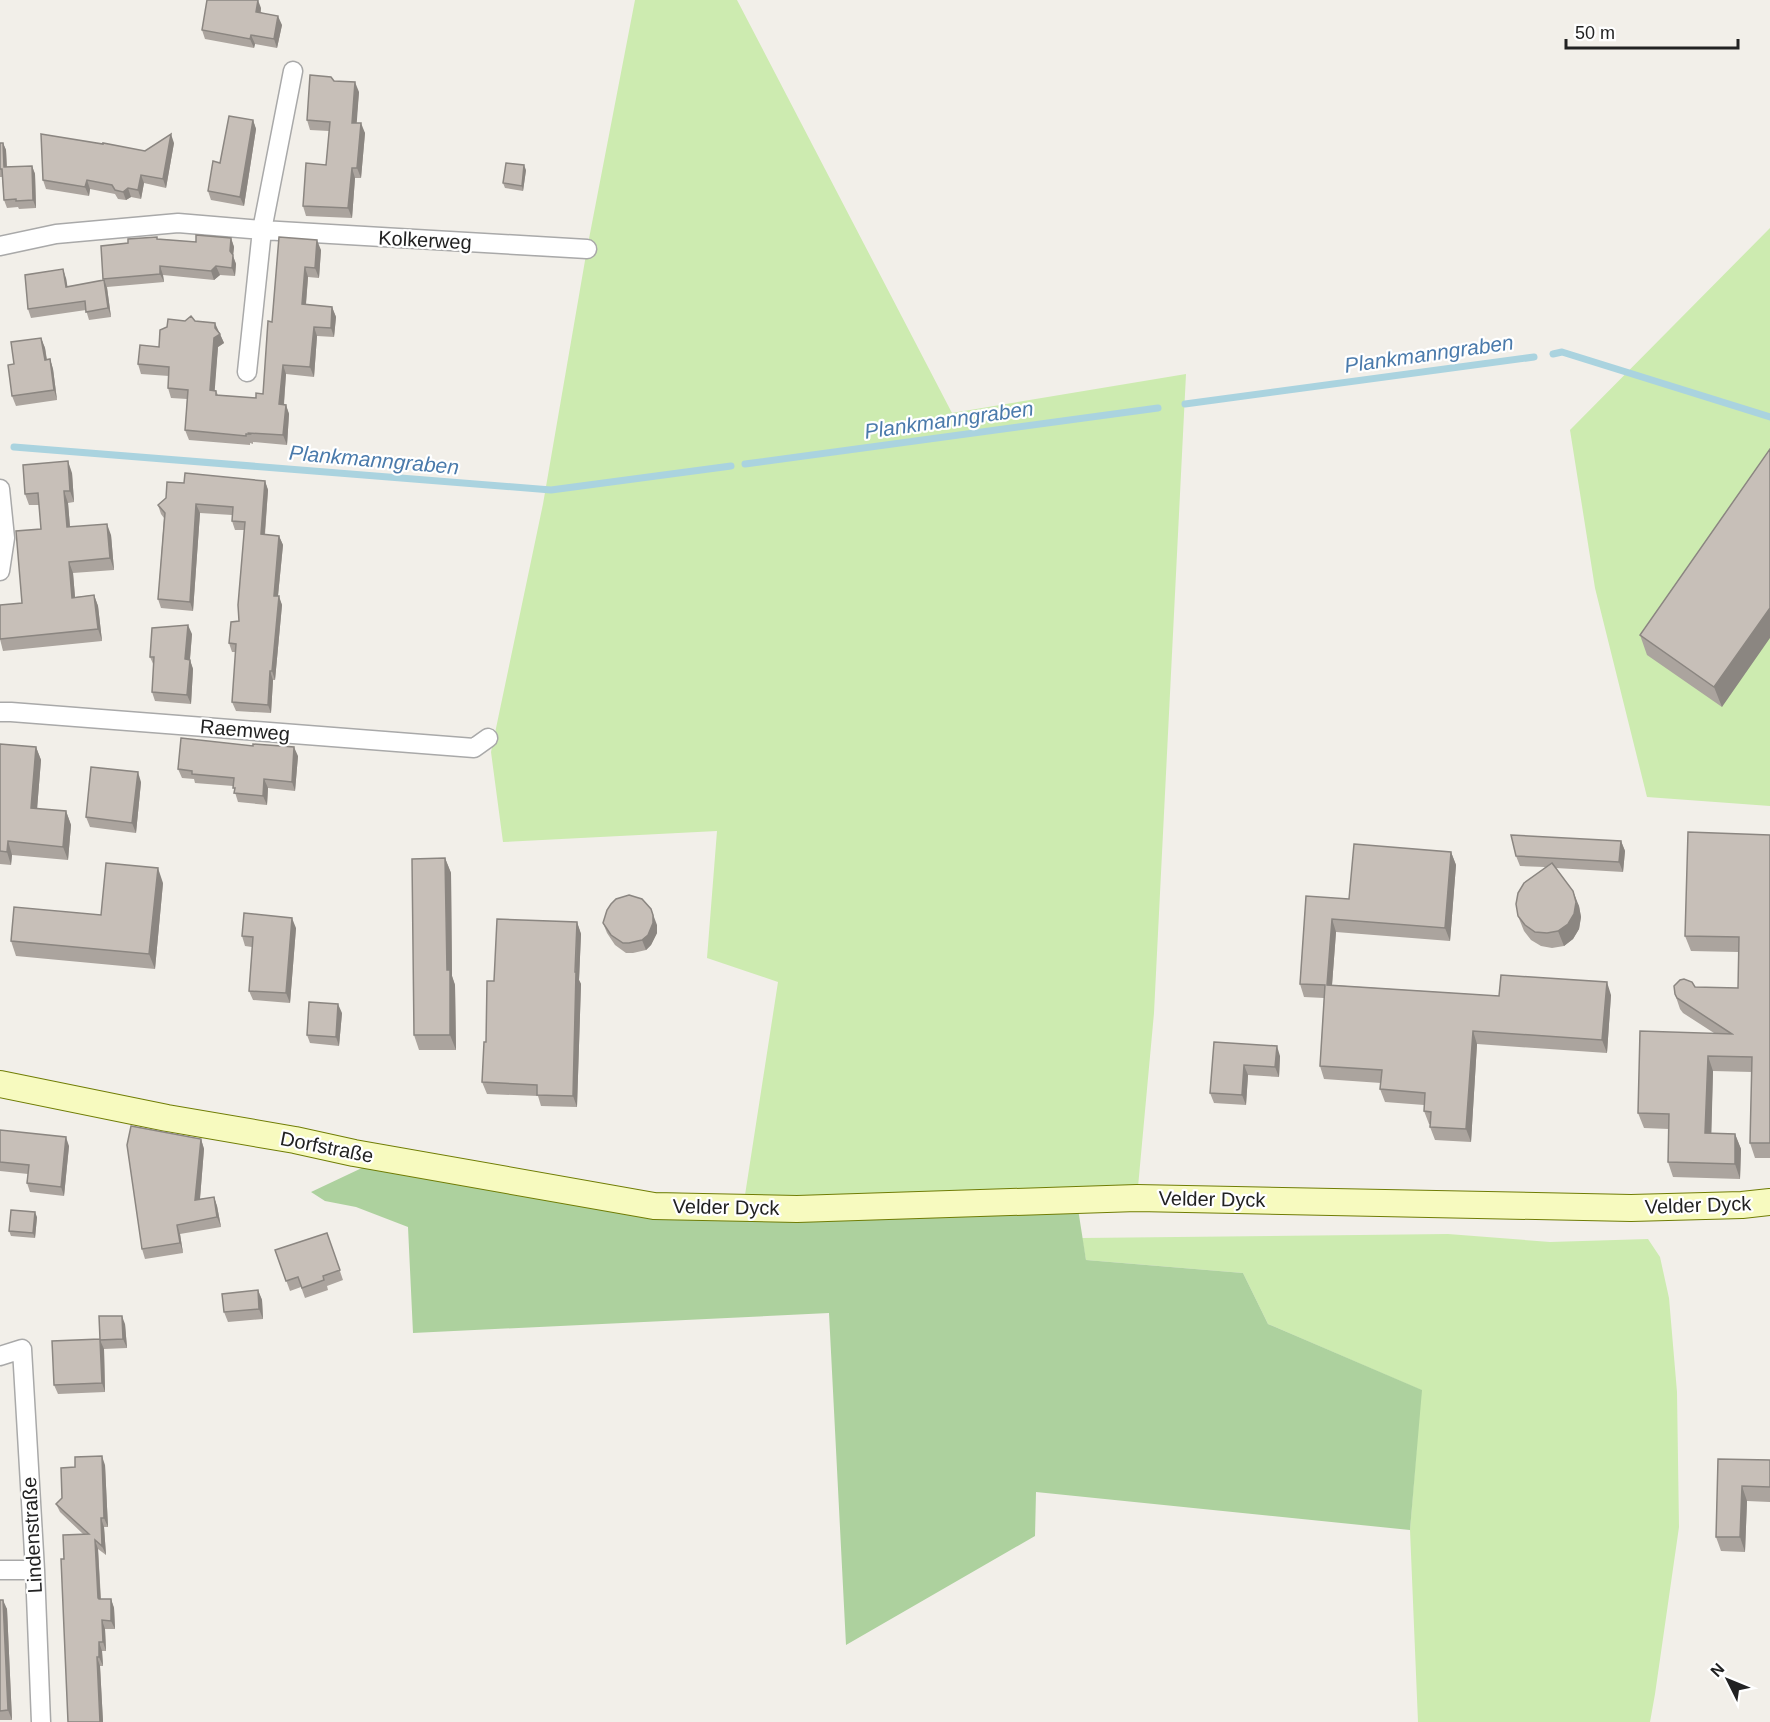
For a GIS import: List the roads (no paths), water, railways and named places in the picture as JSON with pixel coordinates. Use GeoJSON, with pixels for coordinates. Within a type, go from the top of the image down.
{"type":"FeatureCollection","features":[{"type":"Feature","properties":{"kind":"main road","name":"Dorfstraße"},"geometry":{"type":"LineString","coordinates":[[0,1084],[354,1153],[654,1206]]}},
{"type":"Feature","properties":{"kind":"main road","name":"Velder Dyck"},"geometry":{"type":"LineString","coordinates":[[654,1206],[797,1209],[1137,1198],[1631,1208],[1770,1202]]}},
{"type":"Feature","properties":{"kind":"street"},"geometry":{"type":"LineString","coordinates":[[248,372],[262,231],[293,71]]}},
{"type":"Feature","properties":{"kind":"street","name":"Kolkerweg"},"geometry":{"type":"LineString","coordinates":[[0,246],[56,234],[178,223],[262,231],[587,249]]}},
{"type":"Feature","properties":{"kind":"street"},"geometry":{"type":"LineString","coordinates":[[0,489],[5,538],[0,571]]}},
{"type":"Feature","properties":{"kind":"street","name":"Raemweg"},"geometry":{"type":"LineString","coordinates":[[0,712],[474,748],[488,738]]}},
{"type":"Feature","properties":{"kind":"street","name":"Lindenstraße"},"geometry":{"type":"LineString","coordinates":[[0,1356],[21,1349],[35,1570],[41,1722]]}},
{"type":"Feature","properties":{"kind":"street"},"geometry":{"type":"LineString","coordinates":[[0,1570],[35,1570]]}},
{"type":"Feature","properties":{"kind":"waterway","name":"Plankmanngraben"},"geometry":{"type":"LineString","coordinates":[[1553,354],[1562,352],[1770,417]]}},
{"type":"Feature","properties":{"kind":"waterway","name":"Plankmanngraben"},"geometry":{"type":"LineString","coordinates":[[1185,404],[1534,357]]}},
{"type":"Feature","properties":{"kind":"waterway","name":"Plankmanngraben"},"geometry":{"type":"LineString","coordinates":[[745,464],[1158,408]]}},
{"type":"Feature","properties":{"kind":"waterway","name":"Plankmanngraben"},"geometry":{"type":"LineString","coordinates":[[14,447],[551,490],[731,466]]}}]}
